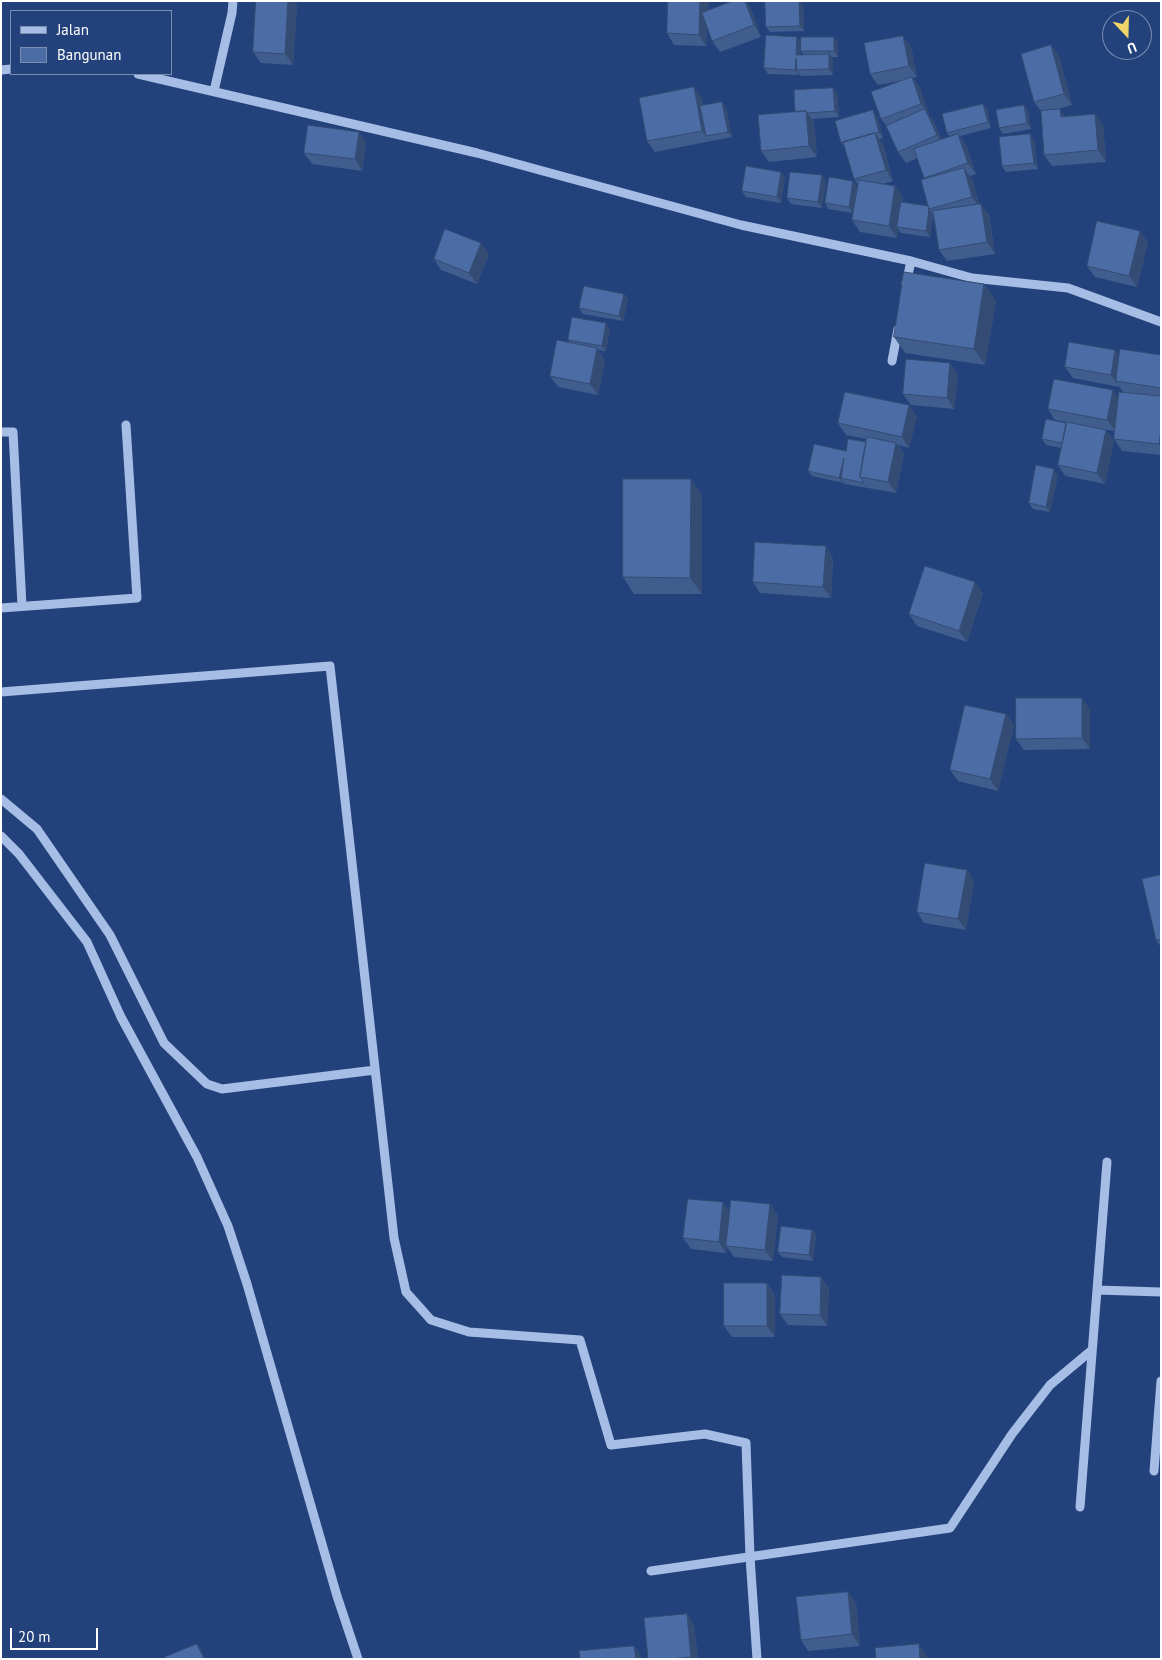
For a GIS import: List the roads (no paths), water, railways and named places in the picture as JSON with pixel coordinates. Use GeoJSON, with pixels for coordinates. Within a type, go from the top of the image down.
{"type":"FeatureCollection","features":[{"type":"Feature","properties":{"kind":"street"},"geometry":{"type":"LineString","coordinates":[[214,91],[232,13],[233,1]]}},
{"type":"Feature","properties":{"kind":"street"},"geometry":{"type":"LineString","coordinates":[[142,75],[477,153],[740,225],[911,261],[972,278],[1068,288],[1161,322]]}},
{"type":"Feature","properties":{"kind":"street"},"geometry":{"type":"LineString","coordinates":[[904,297],[911,261]]}},
{"type":"Feature","properties":{"kind":"street"},"geometry":{"type":"LineString","coordinates":[[892,361],[901,315]]}},
{"type":"Feature","properties":{"kind":"street"},"geometry":{"type":"LineString","coordinates":[[1,608],[137,598],[126,425]]}},
{"type":"Feature","properties":{"kind":"street"},"geometry":{"type":"LineString","coordinates":[[1,432],[14,432],[22,606]]}},
{"type":"Feature","properties":{"kind":"street"},"geometry":{"type":"LineString","coordinates":[[1,692],[330,666],[394,1238],[406,1292],[431,1320],[469,1332],[580,1340],[611,1445],[705,1434],[746,1443],[750,1557],[758,1659]]}},
{"type":"Feature","properties":{"kind":"street"},"geometry":{"type":"LineString","coordinates":[[1,799],[37,828],[110,935],[164,1043],[207,1084],[222,1089],[375,1070]]}},
{"type":"Feature","properties":{"kind":"street"},"geometry":{"type":"LineString","coordinates":[[1,836],[19,854],[86,942],[121,1017],[197,1157],[228,1226],[247,1284],[336,1596],[358,1659]]}},
{"type":"Feature","properties":{"kind":"street"},"geometry":{"type":"LineString","coordinates":[[1080,1507],[1107,1162]]}},
{"type":"Feature","properties":{"kind":"street"},"geometry":{"type":"LineString","coordinates":[[1097,1290],[1161,1292]]}},
{"type":"Feature","properties":{"kind":"street"},"geometry":{"type":"LineString","coordinates":[[650,1571],[950,1528],[1012,1434],[1050,1385],[1092,1350]]}},
{"type":"Feature","properties":{"kind":"street"},"geometry":{"type":"LineString","coordinates":[[1154,1471],[1161,1382]]}}]}
